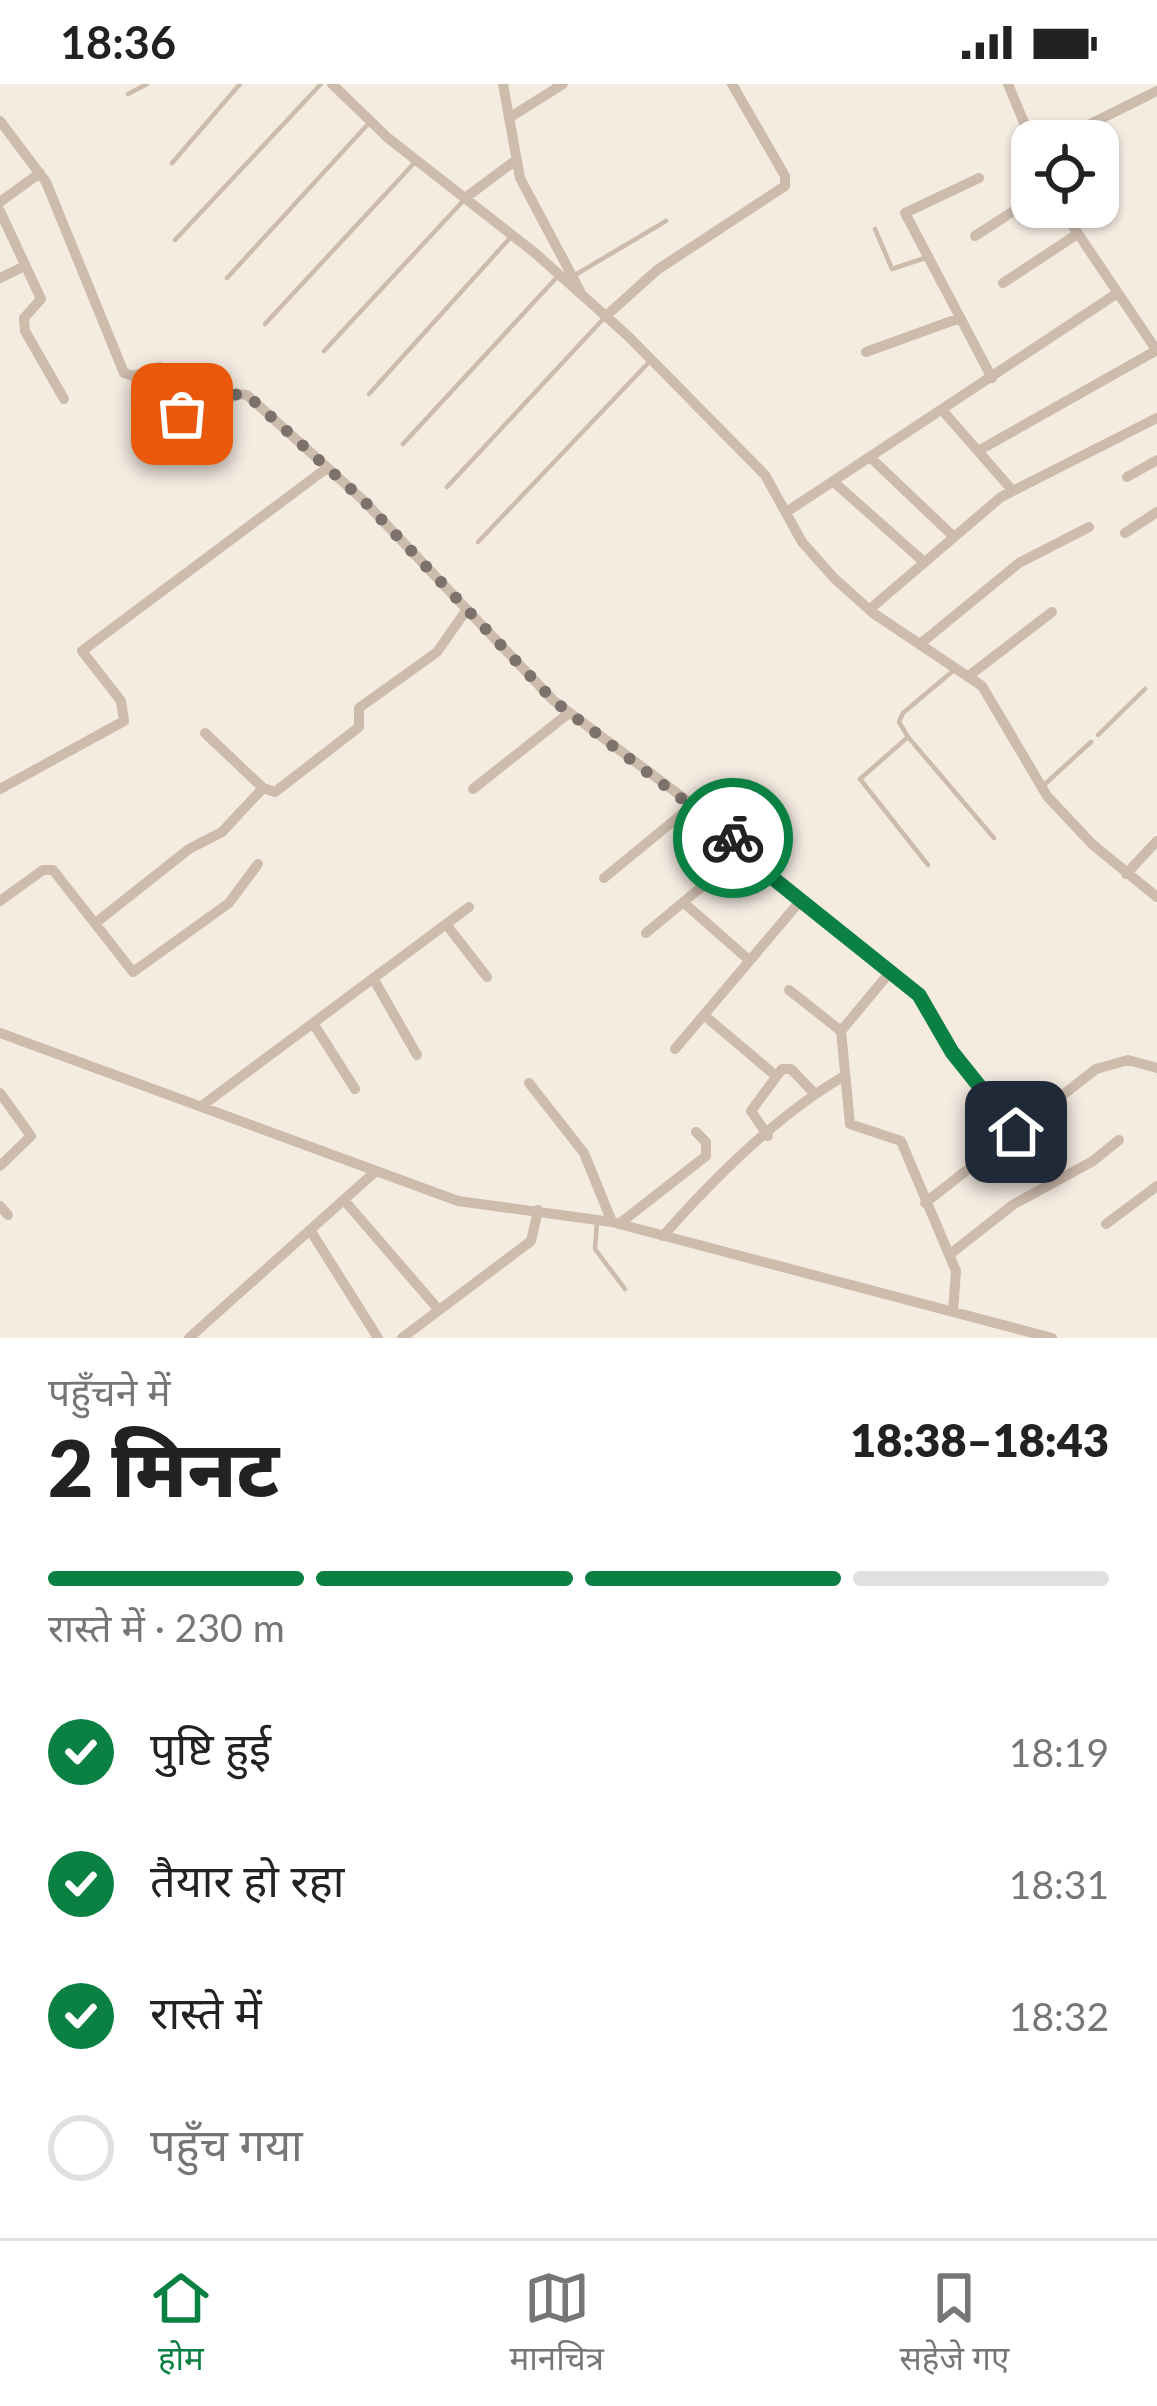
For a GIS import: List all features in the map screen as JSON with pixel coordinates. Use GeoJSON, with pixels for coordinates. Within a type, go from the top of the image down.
{"type":"FeatureCollection","features":[{"type":"Feature","properties":{"kind":"street"},"geometry":{"type":"LineString","coordinates":[[332,84],[370,121],[559,274],[651,360],[765,476],[815,559],[869,610],[959,667],[994,699],[1041,788],[1126,874],[1157,897]]}},
{"type":"Feature","properties":{"kind":"street"},"geometry":{"type":"LineString","coordinates":[[503,84],[520,178],[575,274],[581,294]]}},
{"type":"Feature","properties":{"kind":"street"},"geometry":{"type":"LineString","coordinates":[[512,116],[562,84]]}},
{"type":"Feature","properties":{"kind":"street"},"geometry":{"type":"LineString","coordinates":[[606,316],[657,270],[785,186],[785,176],[732,84]]}},
{"type":"Feature","properties":{"kind":"street"},"geometry":{"type":"LineString","coordinates":[[1008,84],[1023,120]]}},
{"type":"Feature","properties":{"kind":"street"},"geometry":{"type":"LineString","coordinates":[[1098,120],[1157,91]]}},
{"type":"Feature","properties":{"kind":"street"},"geometry":{"type":"LineString","coordinates":[[0,121],[40,173],[124,373],[133,376],[160,368],[192,422],[242,393],[435,574],[465,612],[568,713],[693,805],[919,995],[952,1052],[1016,1132]]}},
{"type":"Feature","properties":{"kind":"street"},"geometry":{"type":"LineString","coordinates":[[465,198],[516,160]]}},
{"type":"Feature","properties":{"kind":"street"},"geometry":{"type":"LineString","coordinates":[[40,173],[0,207],[41,304],[22,323],[64,399]]}},
{"type":"Feature","properties":{"kind":"street"},"geometry":{"type":"LineString","coordinates":[[979,178],[906,210],[992,378]]}},
{"type":"Feature","properties":{"kind":"street"},"geometry":{"type":"LineString","coordinates":[[975,236],[1011,213]]}},
{"type":"Feature","properties":{"kind":"street"},"geometry":{"type":"LineString","coordinates":[[978,451],[1157,351],[1072,228]]}},
{"type":"Feature","properties":{"kind":"street"},"geometry":{"type":"LineString","coordinates":[[1004,283],[1076,235]]}},
{"type":"Feature","properties":{"kind":"street"},"geometry":{"type":"LineString","coordinates":[[0,278],[26,266]]}},
{"type":"Feature","properties":{"kind":"street"},"geometry":{"type":"LineString","coordinates":[[788,511],[1116,294]]}},
{"type":"Feature","properties":{"kind":"street"},"geometry":{"type":"LineString","coordinates":[[866,352],[960,318]]}},
{"type":"Feature","properties":{"kind":"street"},"geometry":{"type":"LineString","coordinates":[[943,411],[1012,490]]}},
{"type":"Feature","properties":{"kind":"street"},"geometry":{"type":"LineString","coordinates":[[869,610],[1012,490],[1157,418]]}},
{"type":"Feature","properties":{"kind":"street"},"geometry":{"type":"LineString","coordinates":[[872,459],[954,537]]}},
{"type":"Feature","properties":{"kind":"street"},"geometry":{"type":"LineString","coordinates":[[1127,477],[1157,460]]}},
{"type":"Feature","properties":{"kind":"street"},"geometry":{"type":"LineString","coordinates":[[0,789],[124,722],[121,700],[82,651],[327,468]]}},
{"type":"Feature","properties":{"kind":"street"},"geometry":{"type":"LineString","coordinates":[[835,483],[924,562]]}},
{"type":"Feature","properties":{"kind":"street"},"geometry":{"type":"LineString","coordinates":[[1125,532],[1157,512]]}},
{"type":"Feature","properties":{"kind":"street"},"geometry":{"type":"LineString","coordinates":[[920,644],[1019,562],[1089,527]]}},
{"type":"Feature","properties":{"kind":"street"},"geometry":{"type":"LineString","coordinates":[[205,734],[263,788],[269,792],[283,788],[359,727],[358,708],[436,652],[465,612]]}},
{"type":"Feature","properties":{"kind":"street"},"geometry":{"type":"LineString","coordinates":[[970,675],[1052,612]]}},
{"type":"Feature","properties":{"kind":"street"},"geometry":{"type":"LineString","coordinates":[[473,790],[568,713]]}},
{"type":"Feature","properties":{"kind":"street"},"geometry":{"type":"LineString","coordinates":[[98,921],[189,849],[222,832],[263,788]]}},
{"type":"Feature","properties":{"kind":"street"},"geometry":{"type":"LineString","coordinates":[[604,878],[693,805]]}},
{"type":"Feature","properties":{"kind":"street"},"geometry":{"type":"LineString","coordinates":[[1126,874],[1157,842]]}},
{"type":"Feature","properties":{"kind":"street"},"geometry":{"type":"LineString","coordinates":[[646,932],[745,851]]}},
{"type":"Feature","properties":{"kind":"street"},"geometry":{"type":"LineString","coordinates":[[0,901],[50,868],[136,971],[229,903],[258,864]]}},
{"type":"Feature","properties":{"kind":"street"},"geometry":{"type":"LineString","coordinates":[[675,1049],[801,900]]}},
{"type":"Feature","properties":{"kind":"street"},"geometry":{"type":"LineString","coordinates":[[684,903],[749,960]]}},
{"type":"Feature","properties":{"kind":"street"},"geometry":{"type":"LineString","coordinates":[[203,1106],[469,907]]}},
{"type":"Feature","properties":{"kind":"street"},"geometry":{"type":"LineString","coordinates":[[446,924],[487,977]]}},
{"type":"Feature","properties":{"kind":"street"},"geometry":{"type":"LineString","coordinates":[[891,971],[841,1031],[852,1127],[899,1138],[958,1279],[953,1312]]}},
{"type":"Feature","properties":{"kind":"street"},"geometry":{"type":"LineString","coordinates":[[373,978],[417,1055]]}},
{"type":"Feature","properties":{"kind":"street"},"geometry":{"type":"LineString","coordinates":[[789,990],[841,1031]]}},
{"type":"Feature","properties":{"kind":"street"},"geometry":{"type":"LineString","coordinates":[[705,1016],[776,1076]]}},
{"type":"Feature","properties":{"kind":"street"},"geometry":{"type":"LineString","coordinates":[[314,1023],[355,1089]]}},
{"type":"Feature","properties":{"kind":"street"},"geometry":{"type":"LineString","coordinates":[[0,1033],[458,1201],[610,1221],[1052,1338]]}},
{"type":"Feature","properties":{"kind":"street"},"geometry":{"type":"LineString","coordinates":[[925,1203],[1104,1064],[1128,1060],[1157,1068]]}},
{"type":"Feature","properties":{"kind":"street"},"geometry":{"type":"LineString","coordinates":[[768,1136],[751,1111],[776,1076],[787,1067],[814,1094]]}},
{"type":"Feature","properties":{"kind":"street"},"geometry":{"type":"LineString","coordinates":[[663,1236],[716,1176],[814,1094],[844,1076]]}},
{"type":"Feature","properties":{"kind":"street"},"geometry":{"type":"LineString","coordinates":[[529,1082],[584,1153],[610,1221]]}},
{"type":"Feature","properties":{"kind":"street"},"geometry":{"type":"LineString","coordinates":[[0,1093],[31,1136],[0,1166]]}},
{"type":"Feature","properties":{"kind":"street"},"geometry":{"type":"LineString","coordinates":[[610,1221],[706,1156],[706,1142],[696,1132]]}},
{"type":"Feature","properties":{"kind":"street"},"geometry":{"type":"LineString","coordinates":[[949,1255],[1014,1204],[1094,1161],[1119,1140]]}},
{"type":"Feature","properties":{"kind":"street"},"geometry":{"type":"LineString","coordinates":[[189,1338],[376,1172]]}},
{"type":"Feature","properties":{"kind":"street"},"geometry":{"type":"LineString","coordinates":[[1106,1225],[1157,1186]]}},
{"type":"Feature","properties":{"kind":"street"},"geometry":{"type":"LineString","coordinates":[[344,1200],[438,1310]]}},
{"type":"Feature","properties":{"kind":"street"},"geometry":{"type":"LineString","coordinates":[[402,1338],[531,1241],[538,1210]]}},
{"type":"Feature","properties":{"kind":"street"},"geometry":{"type":"LineString","coordinates":[[310,1230],[378,1338]]}},
{"type":"Feature","properties":{"kind":"street"},"geometry":{"type":"LineString","coordinates":[[987,1338],[997,1324]]}},
{"type":"Feature","properties":{"kind":"lane"},"geometry":{"type":"LineString","coordinates":[[128,94],[147,84]]}},
{"type":"Feature","properties":{"kind":"lane"},"geometry":{"type":"LineString","coordinates":[[172,163],[240,84]]}},
{"type":"Feature","properties":{"kind":"lane"},"geometry":{"type":"LineString","coordinates":[[176,240],[321,84]]}},
{"type":"Feature","properties":{"kind":"lane"},"geometry":{"type":"LineString","coordinates":[[227,278],[370,121]]}},
{"type":"Feature","properties":{"kind":"lane"},"geometry":{"type":"LineString","coordinates":[[265,323],[417,160]]}},
{"type":"Feature","properties":{"kind":"lane"},"geometry":{"type":"LineString","coordinates":[[324,351],[465,198]]}},
{"type":"Feature","properties":{"kind":"lane"},"geometry":{"type":"LineString","coordinates":[[575,274],[666,220]]}},
{"type":"Feature","properties":{"kind":"lane"},"geometry":{"type":"LineString","coordinates":[[875,229],[892,269],[928,257]]}},
{"type":"Feature","properties":{"kind":"lane"},"geometry":{"type":"LineString","coordinates":[[369,394],[512,236]]}},
{"type":"Feature","properties":{"kind":"lane"},"geometry":{"type":"LineString","coordinates":[[403,444],[559,274]]}},
{"type":"Feature","properties":{"kind":"lane"},"geometry":{"type":"LineString","coordinates":[[447,487],[606,316]]}},
{"type":"Feature","properties":{"kind":"lane"},"geometry":{"type":"LineString","coordinates":[[478,542],[651,360]]}},
{"type":"Feature","properties":{"kind":"lane"},"geometry":{"type":"LineString","coordinates":[[959,667],[903,713],[899,722],[994,838]]}},
{"type":"Feature","properties":{"kind":"lane"},"geometry":{"type":"LineString","coordinates":[[1098,735],[1145,688]]}},
{"type":"Feature","properties":{"kind":"lane"},"geometry":{"type":"LineString","coordinates":[[908,737],[860,779],[928,866]]}},
{"type":"Feature","properties":{"kind":"lane"},"geometry":{"type":"LineString","coordinates":[[1041,788],[1091,742]]}},
{"type":"Feature","properties":{"kind":"lane"},"geometry":{"type":"LineString","coordinates":[[610,1221],[596,1249],[625,1289]]}},
{"type":"Feature","properties":{"kind":"way so far"},"geometry":{"type":"LineString","coordinates":[[182,414],[196,421],[237,394],[247,395],[363,500],[554,701],[733,838]]}},
{"type":"Feature","properties":{"kind":"route"},"geometry":{"type":"LineString","coordinates":[[733,838],[764,871],[919,995],[952,1052],[1016,1132]]}}]}
